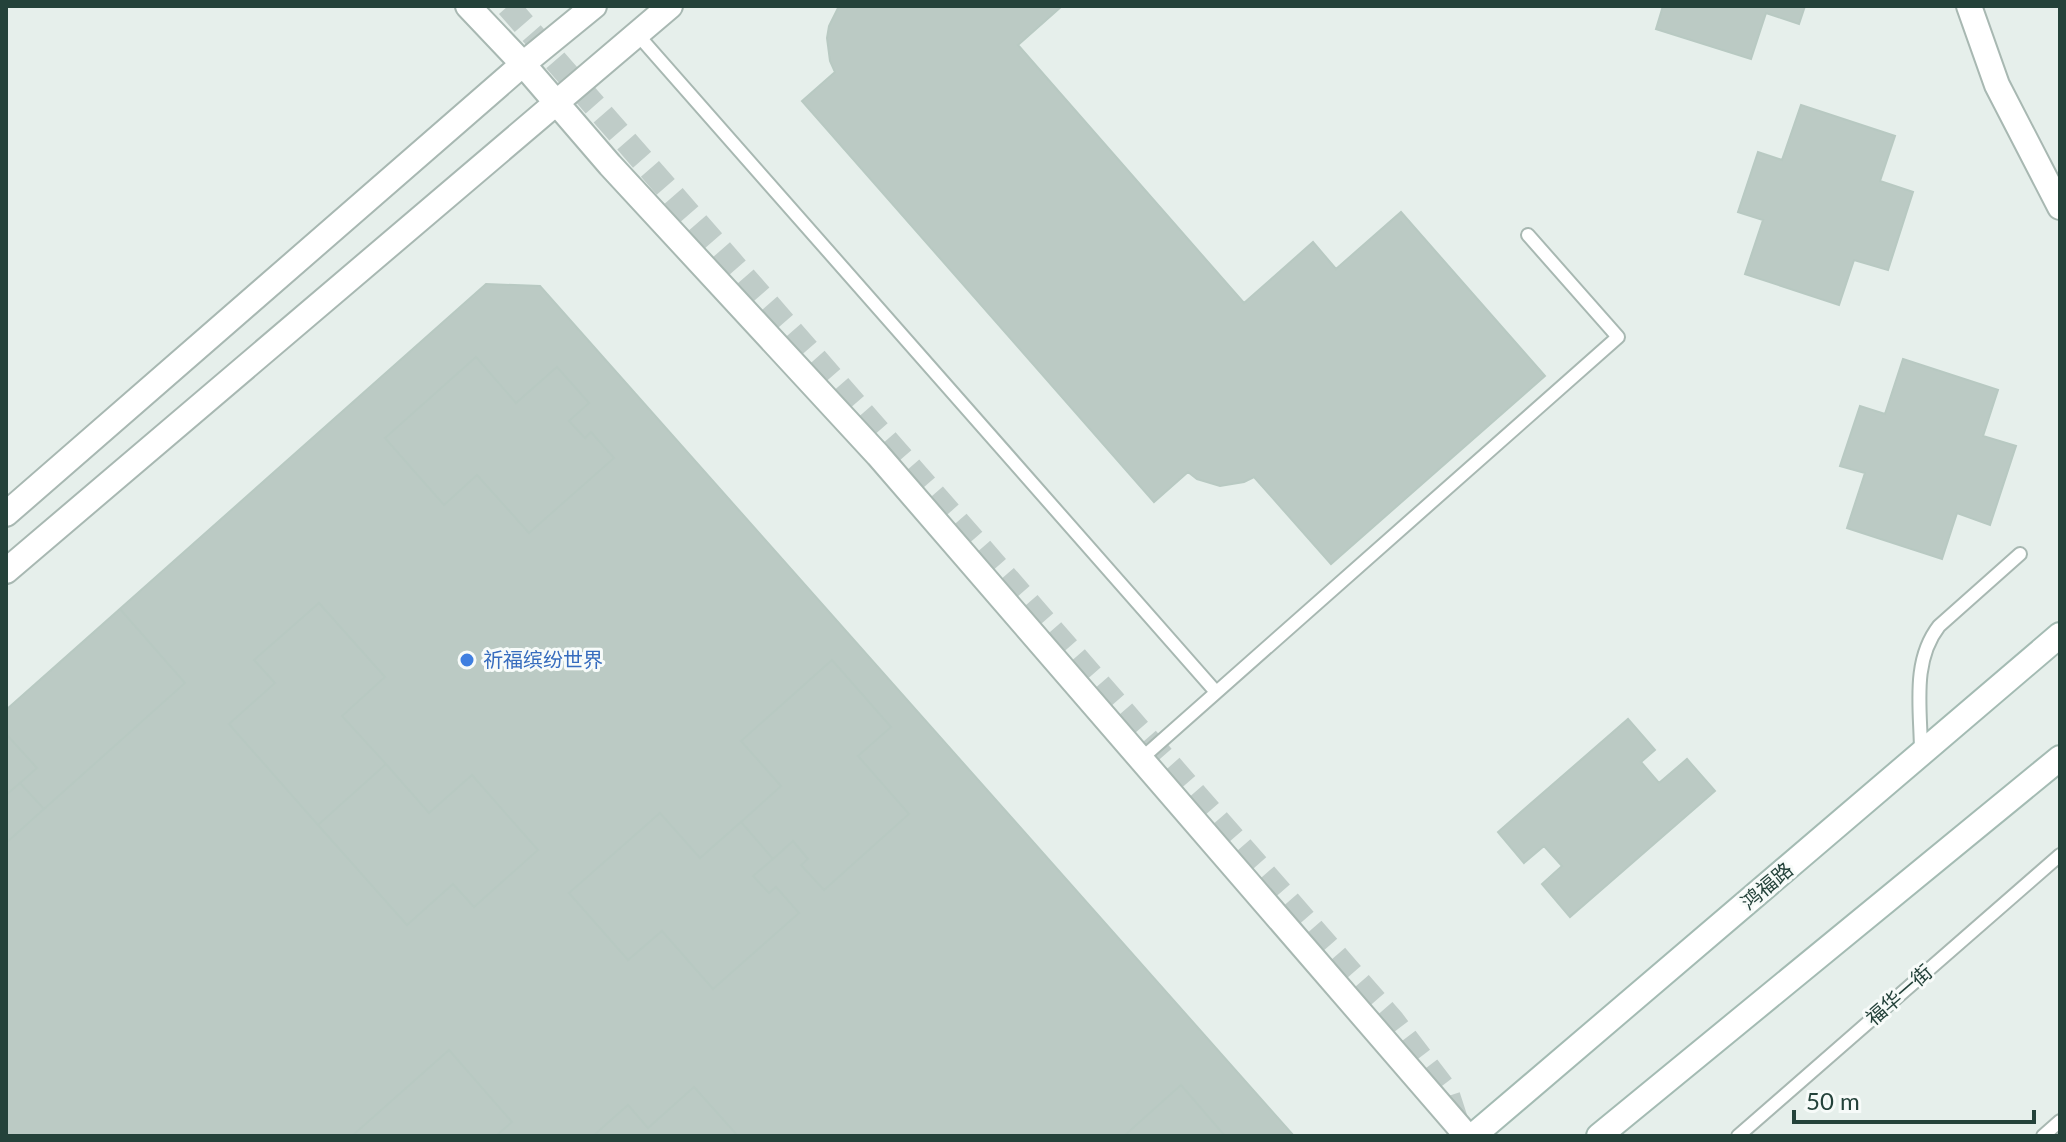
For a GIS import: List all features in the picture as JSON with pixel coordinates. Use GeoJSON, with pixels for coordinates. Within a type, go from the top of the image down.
{"type":"FeatureCollection","features":[{"type":"Feature","properties":{"kind":"street"},"geometry":{"type":"LineString","coordinates":[[468,6],[878,455],[1467,1136]]}},
{"type":"Feature","properties":{"kind":"street"},"geometry":{"type":"LineString","coordinates":[[6,514],[523,64],[594,6]]}},
{"type":"Feature","properties":{"kind":"street"},"geometry":{"type":"LineString","coordinates":[[6,571],[670,6]]}},
{"type":"Feature","properties":{"kind":"street"},"geometry":{"type":"LineString","coordinates":[[1969,6],[1997,85],[2060,207]]}},
{"type":"Feature","properties":{"kind":"street","name":"鸿福路"},"geometry":{"type":"LineString","coordinates":[[1473,1136],[2060,635]]}},
{"type":"Feature","properties":{"kind":"street"},"geometry":{"type":"LineString","coordinates":[[1599,1136],[2060,758]]}},
{"type":"Feature","properties":{"kind":"lane"},"geometry":{"type":"LineString","coordinates":[[637,34],[1216,692]]}},
{"type":"Feature","properties":{"kind":"lane"},"geometry":{"type":"LineString","coordinates":[[1141,759],[1618,337],[1528,235]]}},
{"type":"Feature","properties":{"kind":"lane"},"geometry":{"type":"LineString","coordinates":[[1921,753],[1920,668],[1929,638],[2020,554]]}},
{"type":"Feature","properties":{"kind":"lane","name":"福华一街"},"geometry":{"type":"LineString","coordinates":[[1738,1136],[2060,855]]}},
{"type":"Feature","properties":{"kind":"lane"},"geometry":{"type":"LineString","coordinates":[[2043,1136],[2060,1121]]}},
{"type":"Feature","properties":{"kind":"building"},"geometry":{"type":"Polygon","coordinates":[[[839,6],[1062,6],[1018,45],[1244,303],[1313,242],[1336,269],[1401,212],[1545,376],[1331,564],[1254,477],[1220,486],[1197,479],[1188,472],[1154,502],[802,101],[835,72],[827,38],[839,6]]]}},
{"type":"Feature","properties":{"kind":"building"},"geometry":{"type":"Polygon","coordinates":[[[1663,6],[1805,6],[1799,24],[1766,13],[1751,59],[1656,29],[1663,6]]]}},
{"type":"Feature","properties":{"kind":"building"},"geometry":{"type":"Polygon","coordinates":[[[1801,105],[1895,136],[1880,181],[1913,192],[1888,270],[1854,260],[1839,305],[1745,274],[1763,220],[1738,212],[1758,152],[1782,160],[1801,105]]]}},
{"type":"Feature","properties":{"kind":"building","name":"祈福缤纷世界"},"geometry":{"type":"Polygon","coordinates":[[[486,284],[540,286],[1294,1136],[6,1136],[6,710],[486,284]]]}},
{"type":"Feature","properties":{"kind":"building"},"geometry":{"type":"Polygon","coordinates":[[[476,357],[516,403],[557,367],[589,403],[569,421],[585,438],[591,432],[614,458],[529,533],[477,475],[444,505],[385,438],[476,357]]]}},
{"type":"Feature","properties":{"kind":"building"},"geometry":{"type":"Polygon","coordinates":[[[1903,359],[1998,390],[1983,436],[2016,446],[1990,525],[1957,513],[1942,559],[1847,528],[1865,473],[1840,466],[1860,406],[1885,414],[1903,359]]]}},
{"type":"Feature","properties":{"kind":"building"},"geometry":{"type":"Polygon","coordinates":[[[319,603],[385,677],[342,716],[386,764],[318,825],[229,724],[275,683],[254,660],[319,603]]]}},
{"type":"Feature","properties":{"kind":"building"},"geometry":{"type":"Polygon","coordinates":[[[120,609],[185,683],[44,809],[20,783],[37,768],[6,734],[6,710],[120,609]]]}},
{"type":"Feature","properties":{"kind":"building"},"geometry":{"type":"Polygon","coordinates":[[[832,660],[891,727],[858,756],[909,814],[824,890],[801,865],[808,859],[793,841],[773,859],[741,822],[781,786],[741,741],[832,660]]]}},
{"type":"Feature","properties":{"kind":"building"},"geometry":{"type":"Polygon","coordinates":[[[1628,719],[1655,750],[1641,762],[1659,783],[1687,759],[1715,791],[1570,917],[1542,884],[1562,866],[1544,846],[1524,863],[1498,832],[1628,719]]]}},
{"type":"Feature","properties":{"kind":"building"},"geometry":{"type":"Polygon","coordinates":[[[386,764],[429,813],[472,775],[538,850],[474,907],[453,884],[407,925],[318,825],[386,764]]]}},
{"type":"Feature","properties":{"kind":"building"},"geometry":{"type":"Polygon","coordinates":[[[20,783],[44,809],[6,843],[6,795],[20,783]]]}},
{"type":"Feature","properties":{"kind":"building"},"geometry":{"type":"Polygon","coordinates":[[[660,813],[700,858],[741,822],[773,859],[753,876],[769,893],[776,887],[799,913],[713,989],[662,931],[628,960],[569,893],[660,813]]]}},
{"type":"Feature","properties":{"kind":"building"},"geometry":{"type":"Polygon","coordinates":[[[449,1050],[512,1122],[496,1136],[352,1136],[449,1050]]]}},
{"type":"Feature","properties":{"kind":"building"},"geometry":{"type":"Polygon","coordinates":[[[1181,1085],[1225,1136],[1124,1136],[1181,1085]]]}},
{"type":"Feature","properties":{"kind":"building"},"geometry":{"type":"Polygon","coordinates":[[[694,1087],[738,1136],[593,1136],[628,1105],[648,1128],[694,1087]]]}},
{"type":"Feature","properties":{"kind":"tunnel"},"geometry":{"type":"LineString","coordinates":[[508,6],[1393,1021],[1447,1092],[1458,1126]]}},
{"type":"Feature","properties":{"kind":"place","name":"祈福缤纷世界"},"geometry":{"type":"Point","coordinates":[467,660]}}]}
